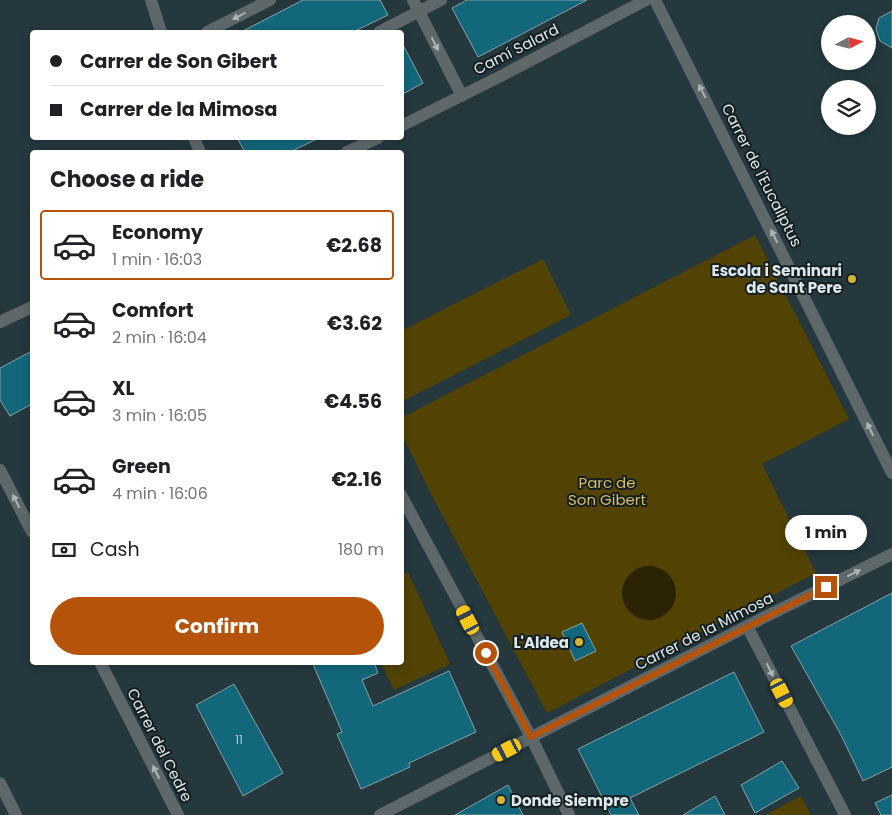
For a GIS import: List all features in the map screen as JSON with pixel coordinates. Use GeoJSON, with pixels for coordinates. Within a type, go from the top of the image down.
{"type":"FeatureCollection","features":[{"type":"Feature","properties":{"kind":"street"},"geometry":{"type":"LineString","coordinates":[[151,0],[160,30]]}},
{"type":"Feature","properties":{"kind":"street"},"geometry":{"type":"LineString","coordinates":[[211,30],[270,0]]}},
{"type":"Feature","properties":{"kind":"street"},"geometry":{"type":"LineString","coordinates":[[381,30],[416,6],[441,0]]}},
{"type":"Feature","properties":{"kind":"street","name":"Camí Salard"},"geometry":{"type":"LineString","coordinates":[[404,125],[646,0]]}},
{"type":"Feature","properties":{"kind":"street","name":"Carrer de l'Eucaliptus"},"geometry":{"type":"LineString","coordinates":[[655,0],[892,472]]}},
{"type":"Feature","properties":{"kind":"street"},"geometry":{"type":"LineString","coordinates":[[416,6],[462,96]]}},
{"type":"Feature","properties":{"kind":"street"},"geometry":{"type":"LineString","coordinates":[[351,150],[374,140]]}},
{"type":"Feature","properties":{"kind":"street"},"geometry":{"type":"LineString","coordinates":[[0,322],[30,308]]}},
{"type":"Feature","properties":{"kind":"street"},"geometry":{"type":"LineString","coordinates":[[0,470],[30,528]]}},
{"type":"Feature","properties":{"kind":"street"},"geometry":{"type":"LineString","coordinates":[[404,501],[531,737],[569,815]]}},
{"type":"Feature","properties":{"kind":"street","name":"Carrer de la Mimosa"},"geometry":{"type":"LineString","coordinates":[[380,815],[747,626],[892,554]]}},
{"type":"Feature","properties":{"kind":"street"},"geometry":{"type":"LineString","coordinates":[[747,626],[845,815]]}},
{"type":"Feature","properties":{"kind":"street","name":"Carrer del Cedre"},"geometry":{"type":"LineString","coordinates":[[102,665],[178,815]]}},
{"type":"Feature","properties":{"kind":"street"},"geometry":{"type":"LineString","coordinates":[[0,783],[16,815]]}},
{"type":"Feature","properties":{"kind":"green space","name":"Parc de Son Gibert"},"geometry":{"type":"Polygon","coordinates":[[[755,235],[849,419],[762,464],[816,573],[547,713],[429,490],[404,438],[404,416],[755,235]]]}},
{"type":"Feature","properties":{"kind":"green space"},"geometry":{"type":"Polygon","coordinates":[[[543,259],[571,315],[404,400],[404,329],[543,259]]]}},
{"type":"Feature","properties":{"kind":"green space"},"geometry":{"type":"Polygon","coordinates":[[[408,572],[450,664],[394,690],[382,665],[404,665],[404,574],[408,572]]]}},
{"type":"Feature","properties":{"kind":"green space"},"geometry":{"type":"Polygon","coordinates":[[[801,796],[811,815],[765,815],[801,796]]]}},
{"type":"Feature","properties":{"kind":"shaded area"},"geometry":{"type":"Polygon","coordinates":[[[649,566],[659,568],[668,574],[674,583],[676,593],[674,603],[668,612],[659,618],[649,620],[639,618],[630,612],[624,603],[622,593],[624,583],[630,574],[639,568],[649,566]]]}},
{"type":"Feature","properties":{"kind":"building"},"geometry":{"type":"Polygon","coordinates":[[[303,0],[380,0],[388,15],[357,30],[245,30],[303,0]]]}},
{"type":"Feature","properties":{"kind":"building"},"geometry":{"type":"Polygon","coordinates":[[[467,0],[587,0],[478,57],[452,8],[467,0]]]}},
{"type":"Feature","properties":{"kind":"building"},"geometry":{"type":"Polygon","coordinates":[[[892,11],[892,48],[880,41],[876,29],[879,18],[892,11]]]}},
{"type":"Feature","properties":{"kind":"building"},"geometry":{"type":"Polygon","coordinates":[[[404,47],[423,83],[404,93],[404,47]]]}},
{"type":"Feature","properties":{"kind":"building"},"geometry":{"type":"Polygon","coordinates":[[[238,140],[315,140],[294,150],[244,150],[238,140]]]}},
{"type":"Feature","properties":{"kind":"building"},"geometry":{"type":"Polygon","coordinates":[[[30,352],[30,405],[10,416],[0,400],[0,368],[30,352]]]}},
{"type":"Feature","properties":{"kind":"building"},"geometry":{"type":"Polygon","coordinates":[[[892,593],[892,767],[863,781],[841,735],[791,646],[892,593]]]}},
{"type":"Feature","properties":{"kind":"building","name":"L'Aldea"},"geometry":{"type":"Polygon","coordinates":[[[582,623],[596,651],[575,661],[562,632],[582,623]]]}},
{"type":"Feature","properties":{"kind":"building"},"geometry":{"type":"Polygon","coordinates":[[[313,665],[375,665],[378,673],[362,680],[373,706],[449,671],[476,732],[409,763],[410,767],[361,789],[337,734],[342,732],[313,665]]]}},
{"type":"Feature","properties":{"kind":"building"},"geometry":{"type":"Polygon","coordinates":[[[734,672],[764,732],[630,798],[639,815],[611,815],[578,749],[734,672]]]}},
{"type":"Feature","properties":{"kind":"building"},"geometry":{"type":"Polygon","coordinates":[[[234,684],[283,773],[243,796],[196,705],[234,684]]]}},
{"type":"Feature","properties":{"kind":"building"},"geometry":{"type":"Polygon","coordinates":[[[782,761],[799,788],[755,813],[741,785],[782,761]]]}},
{"type":"Feature","properties":{"kind":"building"},"geometry":{"type":"Polygon","coordinates":[[[508,785],[523,815],[455,815],[508,785]]]}},
{"type":"Feature","properties":{"kind":"building"},"geometry":{"type":"Polygon","coordinates":[[[892,795],[892,815],[881,815],[875,803],[892,795]]]}},
{"type":"Feature","properties":{"kind":"building"},"geometry":{"type":"Polygon","coordinates":[[[715,796],[725,815],[683,815],[715,796]]]}},
{"type":"Feature","properties":{"kind":"place","name":"Escola i Seminari de Sant Pere"},"geometry":{"type":"Point","coordinates":[852,279]}},
{"type":"Feature","properties":{"kind":"place","name":"L'Aldea"},"geometry":{"type":"Point","coordinates":[579,642]}},
{"type":"Feature","properties":{"kind":"place","name":"Donde Siempre"},"geometry":{"type":"Point","coordinates":[501,800]}},
{"type":"Feature","properties":{"kind":"route"},"geometry":{"type":"LineString","coordinates":[[486,653],[531,737],[826,587]]}}]}
